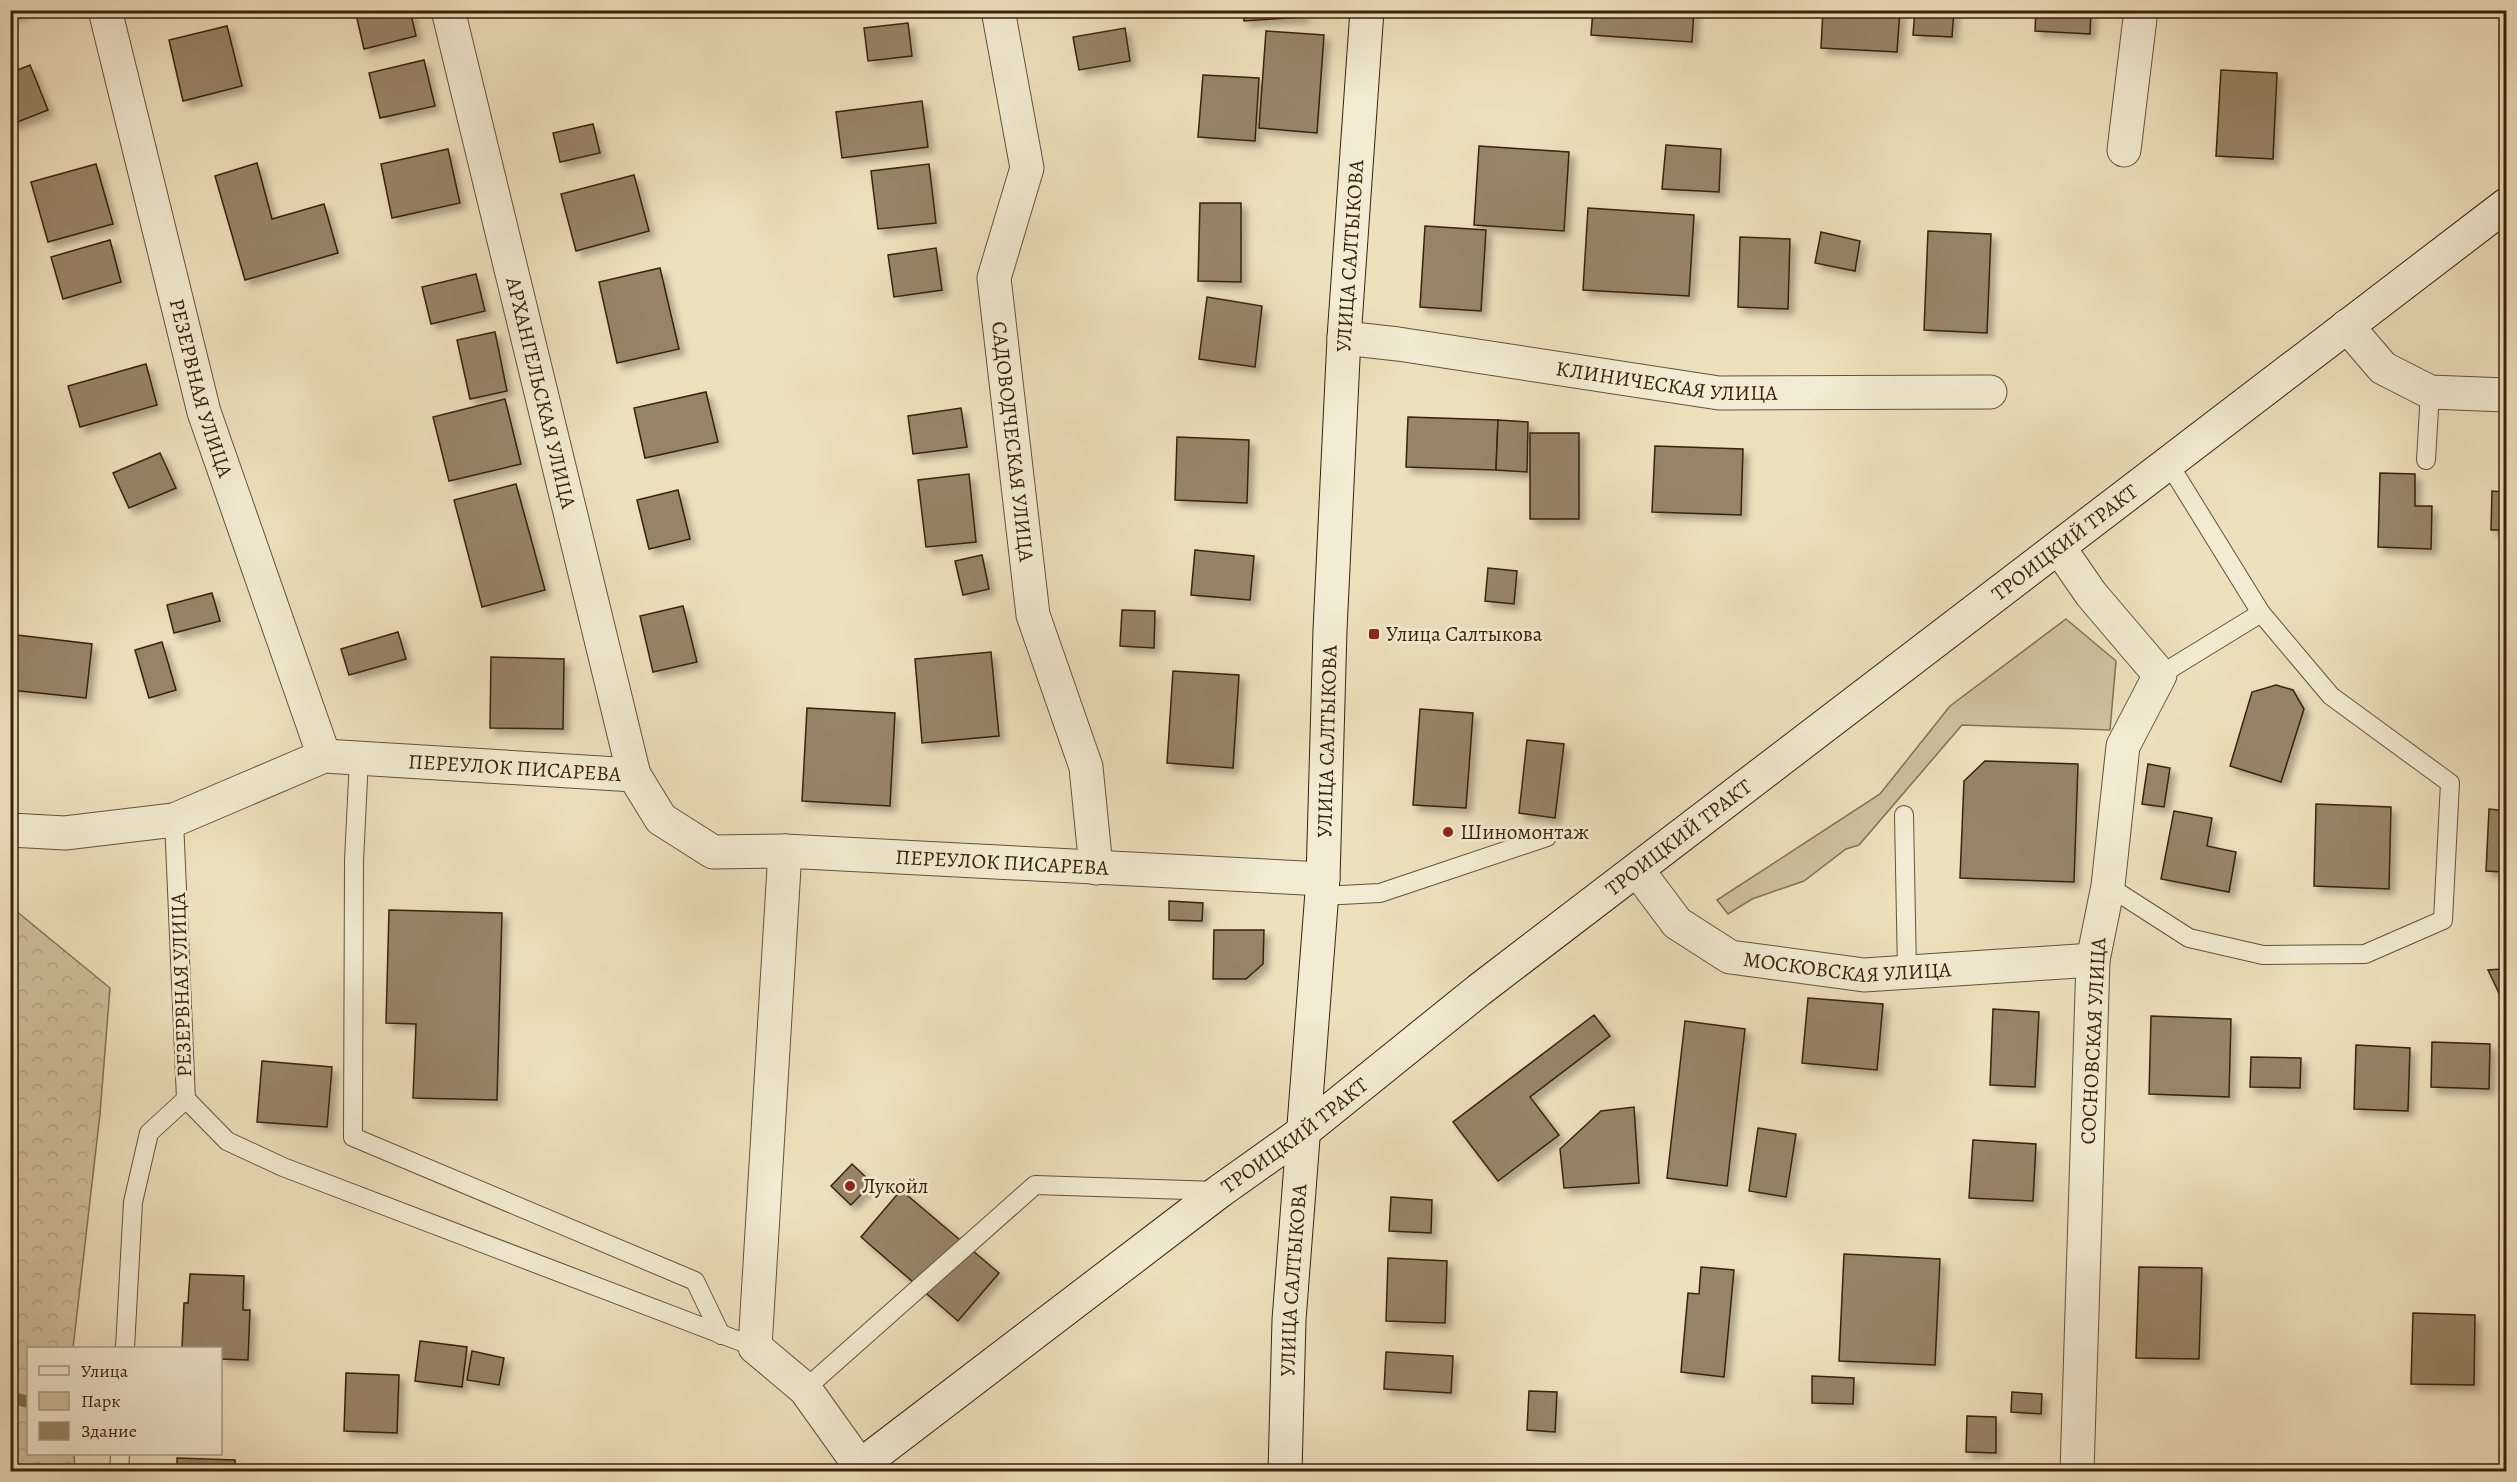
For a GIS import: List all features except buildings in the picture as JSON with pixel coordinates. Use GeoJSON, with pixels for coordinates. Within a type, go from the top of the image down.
{"type":"FeatureCollection","features":[{"type":"Feature","properties":{"kind":"street","name":"РЕЗЕРВНАЯ УЛИЦА"},"geometry":{"type":"LineString","coordinates":[[105,10],[204,412],[324,756]]}},
{"type":"Feature","properties":{"kind":"street","name":"АРХАНГЕЛЬСКАЯ УЛИЦА"},"geometry":{"type":"LineString","coordinates":[[448,10],[634,775]]}},
{"type":"Feature","properties":{"kind":"street","name":"САДОВОДЧЕСКАЯ УЛИЦА"},"geometry":{"type":"LineString","coordinates":[[998,10],[1027,168],[994,278],[1033,615],[1086,767],[1096,868]]}},
{"type":"Feature","properties":{"kind":"street","name":"УЛИЦА САЛТЫКОВА"},"geometry":{"type":"LineString","coordinates":[[1285,1472],[1289,1320],[1322,888],[1330,630],[1344,338],[1367,10]]}},
{"type":"Feature","properties":{"kind":"street"},"geometry":{"type":"LineString","coordinates":[[2124,150],[2141,10]]}},
{"type":"Feature","properties":{"kind":"street","name":"ТРОИЦКИЙ ТРАКТ"},"geometry":{"type":"LineString","coordinates":[[856,1469],[1220,1191],[1303,1132],[1479,990],[2060,549],[2506,205]]}},
{"type":"Feature","properties":{"kind":"street"},"geometry":{"type":"LineString","coordinates":[[2347,326],[2383,368],[2430,392],[2506,394]]}},
{"type":"Feature","properties":{"kind":"street","name":"КЛИНИЧЕСКАЯ УЛИЦА"},"geometry":{"type":"LineString","coordinates":[[1344,338],[1719,393],[1990,392]]}},
{"type":"Feature","properties":{"kind":"street"},"geometry":{"type":"LineString","coordinates":[[2060,549],[2091,594],[2160,675]]}},
{"type":"Feature","properties":{"kind":"street","name":"СОСНОВСКАЯ УЛИЦА"},"geometry":{"type":"LineString","coordinates":[[2077,1472],[2094,960],[2108,886],[2123,746],[2160,675]]}},
{"type":"Feature","properties":{"kind":"street","name":"ПЕРЕУЛОК ПИСАРЕВА"},"geometry":{"type":"LineString","coordinates":[[10,830],[65,833],[174,820],[324,756],[634,775],[661,819],[713,852],[785,851],[1096,868],[1322,888]]}},
{"type":"Feature","properties":{"kind":"street"},"geometry":{"type":"LineString","coordinates":[[785,851],[755,1347],[805,1389],[856,1469]]}},
{"type":"Feature","properties":{"kind":"street","name":"МОСКОВСКАЯ УЛИЦА"},"geometry":{"type":"LineString","coordinates":[[1638,871],[1677,923],[1730,957],[1864,975],[2094,960]]}},
{"type":"Feature","properties":{"kind":"lane"},"geometry":{"type":"LineString","coordinates":[[2426,460],[2430,392]]}},
{"type":"Feature","properties":{"kind":"lane"},"geometry":{"type":"LineString","coordinates":[[2108,886],[2189,938],[2263,955],[2366,954],[2443,920],[2450,783],[2331,696],[2261,613],[2169,464]]}},
{"type":"Feature","properties":{"kind":"lane"},"geometry":{"type":"LineString","coordinates":[[2160,675],[2261,613]]}},
{"type":"Feature","properties":{"kind":"lane"},"geometry":{"type":"LineString","coordinates":[[359,758],[354,861],[353,1137],[695,1281],[721,1335]]}},
{"type":"Feature","properties":{"kind":"lane"},"geometry":{"type":"LineString","coordinates":[[1904,815],[1907,972]]}},
{"type":"Feature","properties":{"kind":"lane","name":"РЕЗЕРВНАЯ УЛИЦА"},"geometry":{"type":"LineString","coordinates":[[125,1347],[132,1202],[149,1132],[186,1099],[174,820]]}},
{"type":"Feature","properties":{"kind":"lane"},"geometry":{"type":"LineString","coordinates":[[1322,888],[1380,893],[1547,837]]}},
{"type":"Feature","properties":{"kind":"lane"},"geometry":{"type":"LineString","coordinates":[[186,1099],[227,1141],[283,1167],[755,1347]]}},
{"type":"Feature","properties":{"kind":"lane"},"geometry":{"type":"LineString","coordinates":[[805,1389],[1035,1185],[1220,1191]]}},
{"type":"Feature","properties":{"kind":"lane"},"geometry":{"type":"LineString","coordinates":[[119,1472],[120,1455]]}},
{"type":"Feature","properties":{"kind":"green space"},"geometry":{"type":"Polygon","coordinates":[[[2066,619],[2116,661],[2110,730],[1962,725],[1859,845],[1846,849],[1804,881],[1752,899],[1728,914],[1717,900],[1880,794],[1950,706],[2066,619]]]}},
{"type":"Feature","properties":{"kind":"green space"},"geometry":{"type":"Polygon","coordinates":[[[10,906],[110,988],[100,1114],[73,1347],[27,1347],[27,1455],[74,1455],[75,1471],[11,1471],[10,906]]]}},
{"type":"Feature","properties":{"kind":"waterway"},"geometry":{"type":"LineString","coordinates":[[10,1397],[27,1402]]}},
{"type":"Feature","properties":{"kind":"place","name":"Улица Салтыкова"},"geometry":{"type":"Point","coordinates":[1374,634]}},
{"type":"Feature","properties":{"kind":"place","name":"Шиномонтаж"},"geometry":{"type":"Point","coordinates":[1448,832]}},
{"type":"Feature","properties":{"kind":"place","name":"Лукойл"},"geometry":{"type":"Point","coordinates":[850,1186]}}]}
